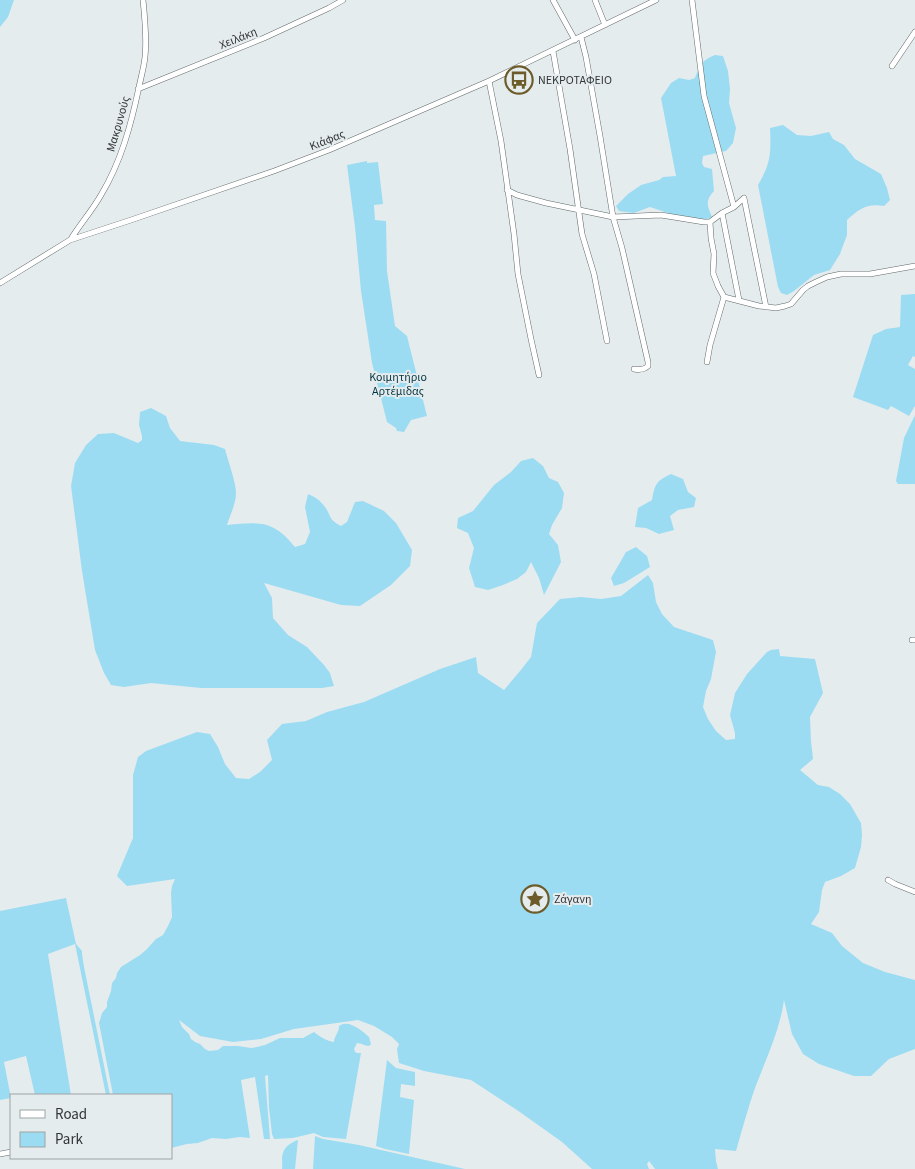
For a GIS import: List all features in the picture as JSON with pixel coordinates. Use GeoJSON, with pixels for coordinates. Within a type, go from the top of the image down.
{"type":"FeatureCollection","features":[{"type":"Feature","properties":{"kind":"street","name":"Μακρυνούς"},"geometry":{"type":"LineString","coordinates":[[70,240],[101,195],[121,154],[145,58],[146,34],[142,0]]}},
{"type":"Feature","properties":{"kind":"street","name":"Χειλάκη"},"geometry":{"type":"LineString","coordinates":[[138,89],[264,38],[343,0]]}},
{"type":"Feature","properties":{"kind":"street"},"geometry":{"type":"LineString","coordinates":[[553,0],[575,40]]}},
{"type":"Feature","properties":{"kind":"street"},"geometry":{"type":"LineString","coordinates":[[595,0],[605,25]]}},
{"type":"Feature","properties":{"kind":"street","name":"Κιάφας"},"geometry":{"type":"LineString","coordinates":[[0,283],[70,240],[301,161],[357,139],[489,81],[656,0]]}},
{"type":"Feature","properties":{"kind":"street"},"geometry":{"type":"LineString","coordinates":[[692,0],[704,96],[734,207]]}},
{"type":"Feature","properties":{"kind":"street"},"geometry":{"type":"LineString","coordinates":[[892,66],[915,32]]}},
{"type":"Feature","properties":{"kind":"street"},"geometry":{"type":"LineString","coordinates":[[581,37],[613,217],[648,362],[648,366],[645,368],[634,369]]}},
{"type":"Feature","properties":{"kind":"street"},"geometry":{"type":"LineString","coordinates":[[552,51],[570,149],[582,234],[594,274],[607,341]]}},
{"type":"Feature","properties":{"kind":"street"},"geometry":{"type":"LineString","coordinates":[[489,81],[501,141],[518,274],[539,375]]}},
{"type":"Feature","properties":{"kind":"street"},"geometry":{"type":"LineString","coordinates":[[507,190],[517,195],[578,211],[613,217],[661,215],[704,222],[710,222],[734,207],[744,198],[766,307]]}},
{"type":"Feature","properties":{"kind":"street"},"geometry":{"type":"LineString","coordinates":[[722,213],[739,300]]}},
{"type":"Feature","properties":{"kind":"street"},"geometry":{"type":"LineString","coordinates":[[707,362],[724,297],[713,273],[714,254],[710,222]]}},
{"type":"Feature","properties":{"kind":"street"},"geometry":{"type":"LineString","coordinates":[[724,297],[759,306],[776,308],[791,304],[808,286],[827,277],[842,274],[870,274],[915,266]]}},
{"type":"Feature","properties":{"kind":"street"},"geometry":{"type":"LineString","coordinates":[[888,880],[915,892]]}},
{"type":"Feature","properties":{"kind":"green space"},"geometry":{"type":"Polygon","coordinates":[[[0,0],[14,0],[8,17],[0,27],[0,0]]]}},
{"type":"Feature","properties":{"kind":"green space"},"geometry":{"type":"Polygon","coordinates":[[[715,55],[723,56],[728,71],[729,103],[736,128],[733,143],[726,151],[703,156],[702,163],[704,167],[712,169],[714,191],[708,203],[712,217],[695,219],[674,215],[650,207],[634,213],[619,211],[616,206],[641,185],[663,177],[676,176],[661,98],[671,83],[679,78],[689,80],[695,78],[702,64],[715,55]]]}},
{"type":"Feature","properties":{"kind":"green space"},"geometry":{"type":"Polygon","coordinates":[[[783,125],[797,135],[811,136],[829,132],[833,139],[844,145],[855,159],[881,174],[890,200],[884,206],[868,206],[847,220],[847,235],[840,254],[830,270],[814,275],[787,295],[781,293],[778,287],[758,185],[769,158],[770,128],[783,125]]]}},
{"type":"Feature","properties":{"kind":"green space","name":"Κοιμητήριο Αρτέμιδας"},"geometry":{"type":"Polygon","coordinates":[[[367,161],[367,163],[378,162],[383,204],[374,205],[375,220],[386,221],[387,271],[395,326],[407,336],[427,416],[411,420],[404,432],[397,431],[396,428],[387,422],[372,363],[361,291],[347,165],[367,161]]]}},
{"type":"Feature","properties":{"kind":"green space"},"geometry":{"type":"Polygon","coordinates":[[[915,294],[915,357],[913,356],[908,365],[915,369],[915,406],[909,416],[891,406],[888,410],[853,397],[873,335],[886,329],[900,327],[901,295],[915,294]]]}},
{"type":"Feature","properties":{"kind":"green space"},"geometry":{"type":"Polygon","coordinates":[[[151,408],[166,416],[170,428],[180,441],[214,445],[225,449],[236,488],[236,497],[227,525],[248,523],[265,525],[273,527],[280,532],[295,547],[305,544],[310,532],[305,507],[308,494],[321,502],[332,520],[341,526],[347,522],[355,502],[363,501],[384,511],[396,523],[412,550],[410,566],[391,585],[360,606],[341,605],[264,583],[272,598],[273,618],[288,635],[307,647],[324,665],[330,673],[334,686],[322,688],[201,688],[151,683],[124,687],[111,685],[95,650],[71,486],[75,463],[86,445],[98,434],[114,433],[138,443],[142,440],[139,425],[140,412],[151,408]]]}},
{"type":"Feature","properties":{"kind":"green space"},"geometry":{"type":"Polygon","coordinates":[[[915,415],[915,484],[898,484],[896,481],[904,438],[915,415]]]}},
{"type":"Feature","properties":{"kind":"green space"},"geometry":{"type":"Polygon","coordinates":[[[533,458],[543,466],[549,478],[558,482],[564,493],[562,508],[549,534],[558,545],[561,562],[544,595],[539,578],[531,562],[526,572],[517,579],[488,590],[475,587],[469,568],[474,548],[468,533],[457,528],[458,518],[473,511],[494,485],[511,472],[521,461],[533,458]]]}},
{"type":"Feature","properties":{"kind":"green space"},"geometry":{"type":"Polygon","coordinates":[[[671,474],[683,479],[688,492],[696,498],[694,507],[678,510],[670,516],[674,530],[659,534],[646,528],[635,527],[638,508],[652,500],[657,484],[671,474]]]}},
{"type":"Feature","properties":{"kind":"green space"},"geometry":{"type":"Polygon","coordinates":[[[636,547],[647,556],[650,567],[624,583],[614,586],[611,578],[626,552],[636,547]]]}},
{"type":"Feature","properties":{"kind":"green space"},"geometry":{"type":"Polygon","coordinates":[[[648,575],[653,583],[656,602],[662,614],[674,627],[713,640],[716,652],[703,707],[716,731],[726,740],[735,739],[730,715],[735,693],[747,674],[767,652],[779,649],[780,656],[815,659],[823,693],[810,717],[813,759],[800,770],[818,785],[829,787],[840,794],[850,804],[861,823],[862,835],[861,847],[855,868],[825,882],[819,912],[811,924],[832,933],[842,946],[863,963],[885,972],[915,980],[915,1049],[889,1059],[871,1076],[854,1076],[819,1064],[803,1054],[792,1034],[784,1000],[776,1033],[752,1096],[736,1151],[715,1149],[718,1169],[655,1169],[649,1161],[647,1164],[649,1169],[592,1169],[562,1142],[471,1080],[424,1071],[399,1063],[397,1049],[399,1044],[392,1037],[374,1026],[358,1020],[294,1029],[261,1039],[233,1042],[200,1036],[179,1020],[191,1039],[209,1051],[218,1050],[223,1046],[257,1047],[280,1038],[303,1038],[314,1032],[334,1042],[339,1026],[347,1024],[359,1029],[369,1037],[371,1044],[369,1046],[357,1043],[354,1049],[355,1052],[361,1053],[346,1139],[323,1137],[314,1133],[293,1138],[274,1139],[269,1108],[268,1075],[265,1076],[270,1139],[264,1139],[255,1077],[241,1080],[250,1138],[212,1138],[198,1143],[172,1148],[172,1094],[113,1094],[99,1023],[102,1013],[107,1007],[112,983],[121,967],[146,950],[156,939],[163,935],[168,926],[172,917],[171,893],[175,879],[127,886],[117,876],[133,838],[133,775],[138,757],[146,751],[197,732],[210,734],[225,764],[236,778],[249,779],[260,772],[272,760],[267,740],[282,724],[306,721],[327,712],[364,702],[440,669],[476,657],[478,673],[504,690],[531,657],[537,623],[560,599],[581,597],[601,599],[621,596],[648,575]]]}},
{"type":"Feature","properties":{"kind":"green space"},"geometry":{"type":"Polygon","coordinates":[[[66,898],[76,944],[82,951],[110,1094],[106,1094],[75,944],[48,954],[71,1094],[35,1094],[26,1056],[4,1062],[10,1098],[0,1100],[0,911],[66,898]]]}},
{"type":"Feature","properties":{"kind":"green space"},"geometry":{"type":"Polygon","coordinates":[[[387,1060],[396,1068],[415,1072],[415,1086],[401,1084],[400,1097],[414,1100],[409,1154],[376,1146],[387,1060]]]}},
{"type":"Feature","properties":{"kind":"green space"},"geometry":{"type":"Polygon","coordinates":[[[315,1136],[323,1139],[359,1145],[465,1169],[313,1169],[315,1136]]]}},
{"type":"Feature","properties":{"kind":"green space"},"geometry":{"type":"Polygon","coordinates":[[[298,1140],[295,1169],[282,1169],[282,1157],[285,1148],[298,1140]]]}},
{"type":"Feature","properties":{"kind":"place","name":"ΝΕΚΡΟΤΑΦΕΙΟ"},"geometry":{"type":"Point","coordinates":[519,80]}},
{"type":"Feature","properties":{"kind":"place","name":"Ζάγανη"},"geometry":{"type":"Point","coordinates":[535,899]}}]}
